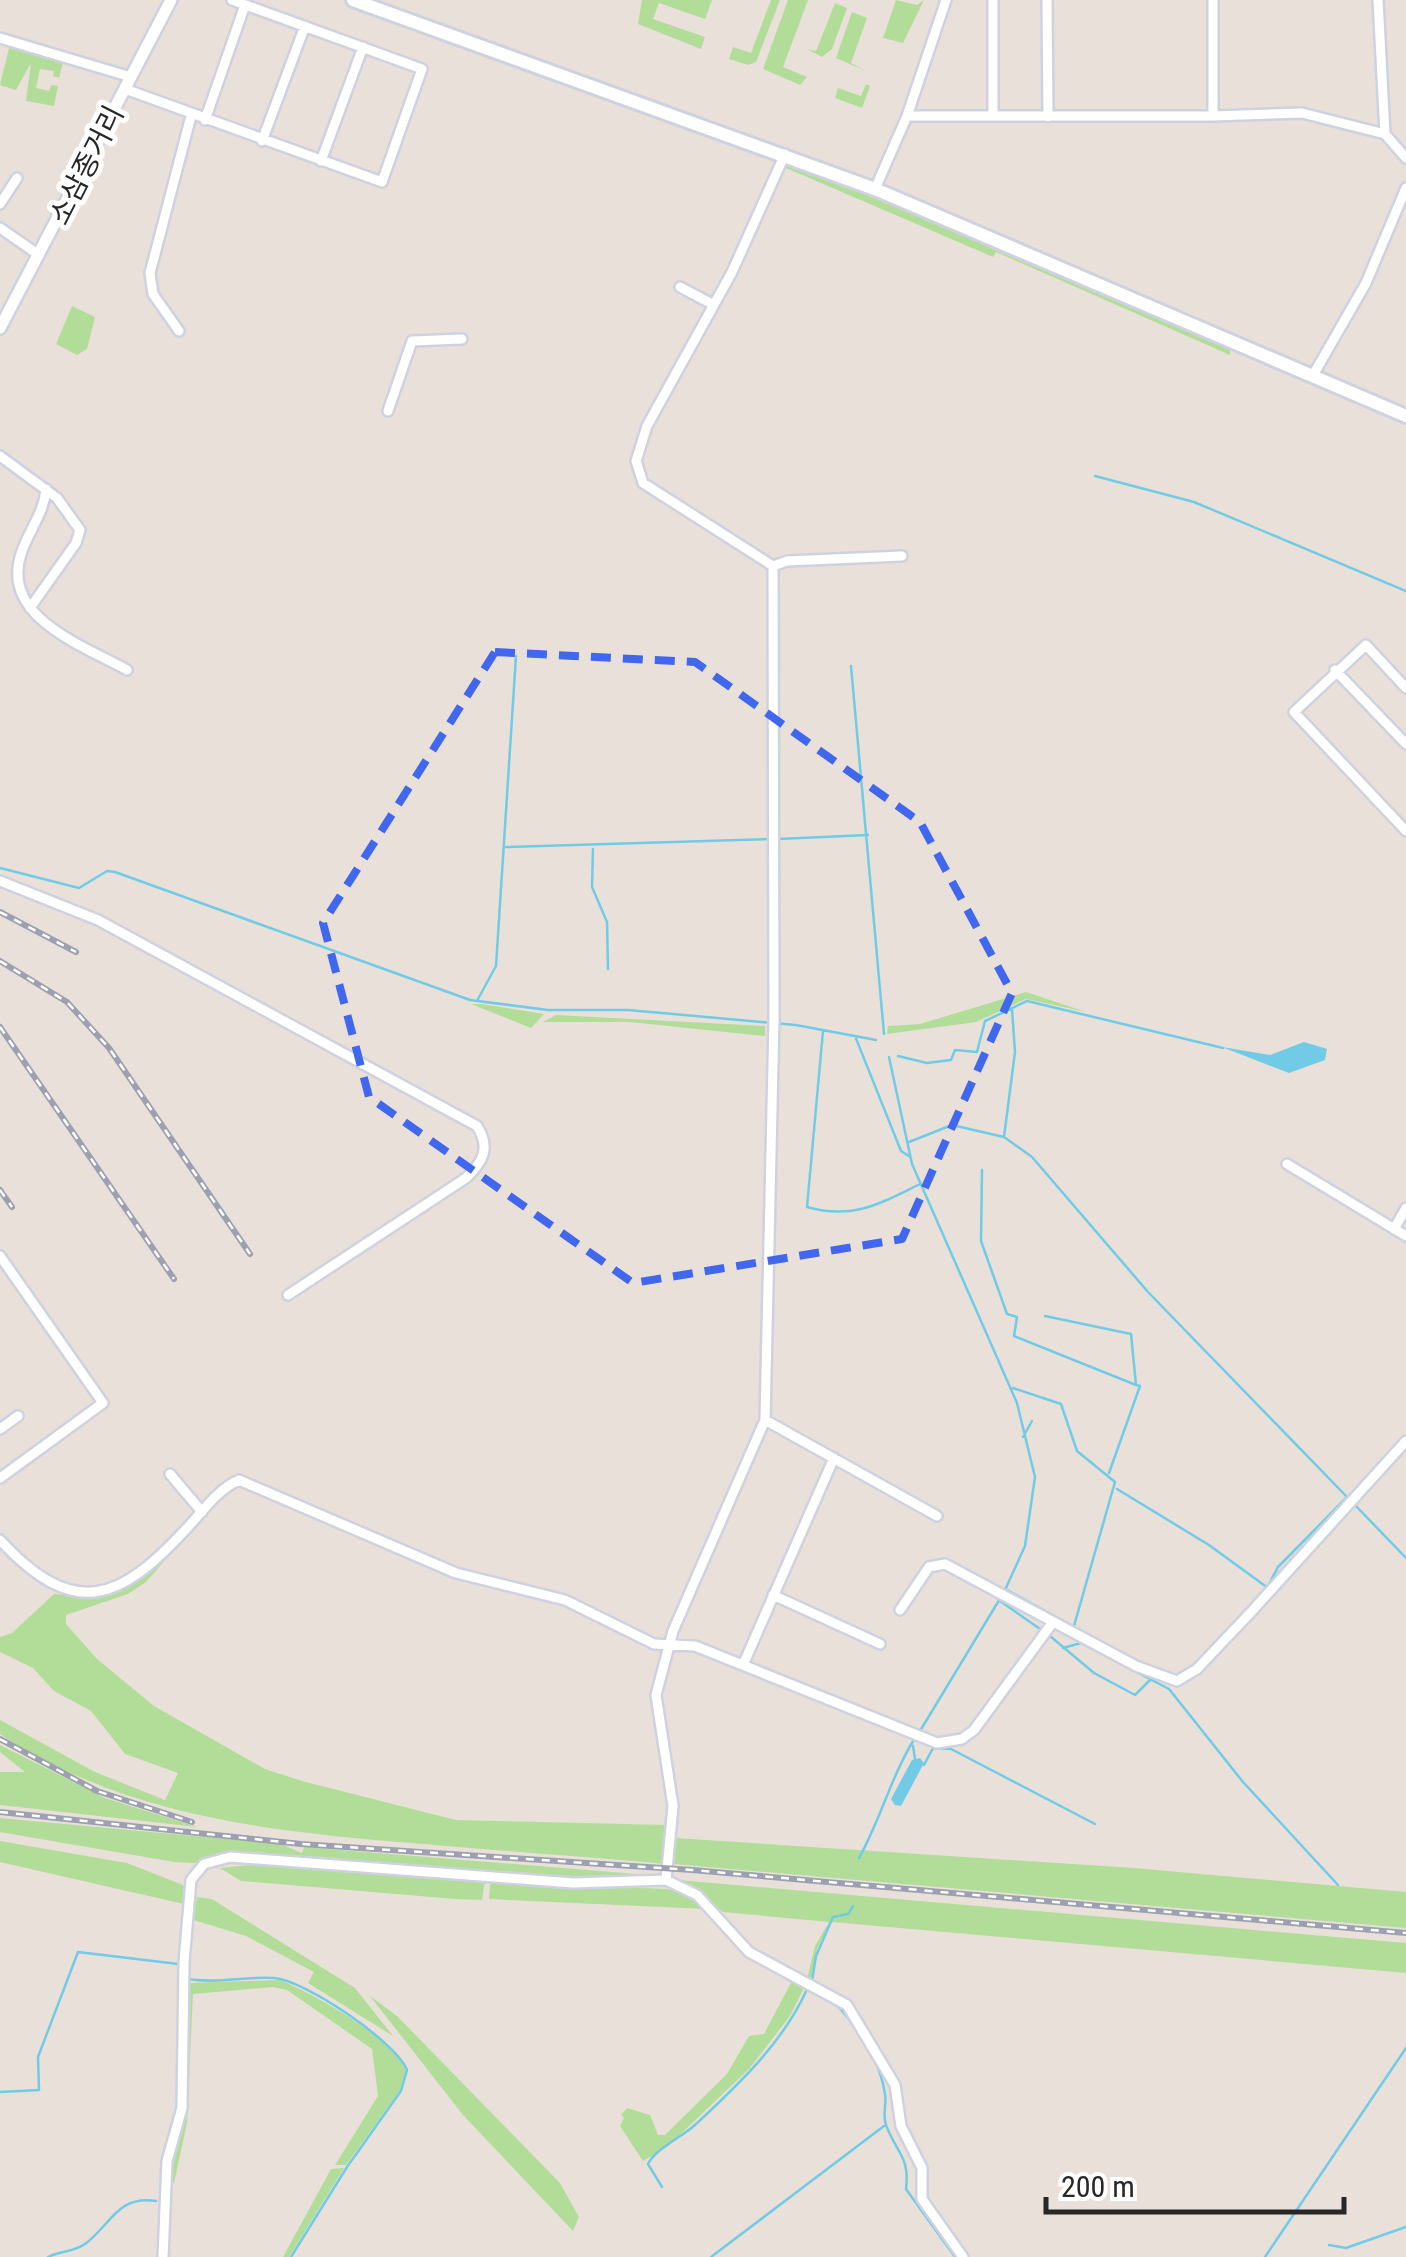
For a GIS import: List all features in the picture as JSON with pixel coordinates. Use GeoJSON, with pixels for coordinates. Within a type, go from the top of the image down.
{"type":"FeatureCollection","features":[{"type":"Feature","properties":{"kind":"main road"},"geometry":{"type":"LineString","coordinates":[[353,0],[875,188],[1406,416]]}},
{"type":"Feature","properties":{"kind":"street","name":"소삼종거리"},"geometry":{"type":"LineString","coordinates":[[0,328],[170,0]]}},
{"type":"Feature","properties":{"kind":"street"},"geometry":{"type":"LineString","coordinates":[[0,38],[128,83],[191,116],[382,182],[422,69],[232,0]]}},
{"type":"Feature","properties":{"kind":"street"},"geometry":{"type":"LineString","coordinates":[[875,188],[907,116],[946,0]]}},
{"type":"Feature","properties":{"kind":"street"},"geometry":{"type":"LineString","coordinates":[[993,0],[993,116]]}},
{"type":"Feature","properties":{"kind":"street"},"geometry":{"type":"LineString","coordinates":[[1047,0],[1048,116]]}},
{"type":"Feature","properties":{"kind":"street"},"geometry":{"type":"LineString","coordinates":[[1213,0],[1213,116]]}},
{"type":"Feature","properties":{"kind":"street"},"geometry":{"type":"LineString","coordinates":[[1378,0],[1385,134]]}},
{"type":"Feature","properties":{"kind":"street"},"geometry":{"type":"LineString","coordinates":[[205,120],[245,4]]}},
{"type":"Feature","properties":{"kind":"street"},"geometry":{"type":"LineString","coordinates":[[262,141],[305,26]]}},
{"type":"Feature","properties":{"kind":"street"},"geometry":{"type":"LineString","coordinates":[[322,162],[363,46]]}},
{"type":"Feature","properties":{"kind":"street"},"geometry":{"type":"LineString","coordinates":[[907,116],[1302,113],[1385,134],[1406,158]]}},
{"type":"Feature","properties":{"kind":"street"},"geometry":{"type":"LineString","coordinates":[[179,332],[153,294],[150,273],[191,116]]}},
{"type":"Feature","properties":{"kind":"street"},"geometry":{"type":"LineString","coordinates":[[773,566],[653,489],[637,473],[636,460],[647,426],[714,305],[785,154]]}},
{"type":"Feature","properties":{"kind":"street"},"geometry":{"type":"LineString","coordinates":[[0,204],[17,178]]}},
{"type":"Feature","properties":{"kind":"street"},"geometry":{"type":"LineString","coordinates":[[1312,376],[1366,284],[1406,188]]}},
{"type":"Feature","properties":{"kind":"street"},"geometry":{"type":"LineString","coordinates":[[0,228],[39,255]]}},
{"type":"Feature","properties":{"kind":"street"},"geometry":{"type":"LineString","coordinates":[[680,288],[714,305]]}},
{"type":"Feature","properties":{"kind":"street"},"geometry":{"type":"LineString","coordinates":[[388,411],[412,340],[462,339]]}},
{"type":"Feature","properties":{"kind":"street"},"geometry":{"type":"LineString","coordinates":[[0,456],[46,489],[80,530],[30,608]]}},
{"type":"Feature","properties":{"kind":"street"},"geometry":{"type":"LineString","coordinates":[[46,489],[45,504],[22,549],[16,573],[30,608],[41,620],[126,670]]}},
{"type":"Feature","properties":{"kind":"street"},"geometry":{"type":"LineString","coordinates":[[773,566],[787,561],[902,556]]}},
{"type":"Feature","properties":{"kind":"street"},"geometry":{"type":"LineString","coordinates":[[666,1880],[673,1806],[656,1695],[670,1646],[765,1420],[774,1023],[773,566]]}},
{"type":"Feature","properties":{"kind":"street"},"geometry":{"type":"LineString","coordinates":[[1406,688],[1366,646],[1335,670],[1294,712],[1406,831]]}},
{"type":"Feature","properties":{"kind":"street"},"geometry":{"type":"LineString","coordinates":[[1335,670],[1406,744]]}},
{"type":"Feature","properties":{"kind":"street"},"geometry":{"type":"LineString","coordinates":[[0,881],[98,920],[476,1126],[486,1149],[481,1164],[466,1178],[288,1295]]}},
{"type":"Feature","properties":{"kind":"street"},"geometry":{"type":"LineString","coordinates":[[1287,1164],[1406,1236]]}},
{"type":"Feature","properties":{"kind":"street"},"geometry":{"type":"LineString","coordinates":[[1394,1229],[1406,1208]]}},
{"type":"Feature","properties":{"kind":"street"},"geometry":{"type":"LineString","coordinates":[[0,1256],[103,1403],[0,1478]]}},
{"type":"Feature","properties":{"kind":"street"},"geometry":{"type":"LineString","coordinates":[[0,1430],[18,1416]]}},
{"type":"Feature","properties":{"kind":"street"},"geometry":{"type":"LineString","coordinates":[[765,1420],[938,1516]]}},
{"type":"Feature","properties":{"kind":"street"},"geometry":{"type":"LineString","coordinates":[[900,1610],[936,1563],[952,1566],[1159,1677],[1183,1678],[1252,1612],[1406,1441]]}},
{"type":"Feature","properties":{"kind":"street"},"geometry":{"type":"LineString","coordinates":[[742,1665],[834,1458]]}},
{"type":"Feature","properties":{"kind":"street"},"geometry":{"type":"LineString","coordinates":[[170,1474],[202,1512]]}},
{"type":"Feature","properties":{"kind":"street"},"geometry":{"type":"LineString","coordinates":[[0,1540],[48,1582],[75,1594],[108,1589],[136,1578],[231,1483],[247,1482],[456,1573],[565,1600],[654,1644],[694,1646],[918,1736],[953,1742],[974,1730],[1053,1622]]}},
{"type":"Feature","properties":{"kind":"street"},"geometry":{"type":"LineString","coordinates":[[773,1596],[880,1644]]}},
{"type":"Feature","properties":{"kind":"street"},"geometry":{"type":"LineString","coordinates":[[163,2257],[166,2161],[182,2108],[190,1882],[204,1864],[230,1857],[572,1883],[666,1880],[697,1895],[748,1952],[846,2005],[895,2085],[901,2126],[922,2168],[922,2199],[963,2257]]}},
{"type":"Feature","properties":{"kind":"highlighted area"},"geometry":{"type":"Polygon","coordinates":[[[495,652],[695,662],[920,822],[1012,993],[902,1239],[633,1283],[369,1097],[323,923],[495,652]]]}},
{"type":"Feature","properties":{"kind":"green space"},"geometry":{"type":"Polygon","coordinates":[[[642,0],[712,0],[705,19],[659,3],[653,19],[705,37],[701,49],[638,24],[642,0]]]}},
{"type":"Feature","properties":{"kind":"green space"},"geometry":{"type":"Polygon","coordinates":[[[771,0],[780,0],[756,62],[748,65],[729,59],[733,47],[751,53],[771,0]]]}},
{"type":"Feature","properties":{"kind":"green space"},"geometry":{"type":"Polygon","coordinates":[[[788,0],[808,0],[783,67],[807,77],[800,85],[763,69],[788,0]]]}},
{"type":"Feature","properties":{"kind":"green space"},"geometry":{"type":"Polygon","coordinates":[[[896,0],[917,5],[924,0],[903,43],[883,38],[896,0]]]}},
{"type":"Feature","properties":{"kind":"green space"},"geometry":{"type":"Polygon","coordinates":[[[835,3],[847,8],[832,49],[822,57],[807,49],[816,51],[835,3]]]}},
{"type":"Feature","properties":{"kind":"green space"},"geometry":{"type":"Polygon","coordinates":[[[852,12],[867,18],[851,63],[866,71],[836,58],[852,12]]]}},
{"type":"Feature","properties":{"kind":"green space"},"geometry":{"type":"Polygon","coordinates":[[[9,48],[63,62],[59,78],[53,76],[54,71],[40,69],[36,88],[49,91],[51,85],[58,86],[54,106],[26,101],[31,63],[16,90],[0,85],[9,48]]]}},
{"type":"Feature","properties":{"kind":"green space"},"geometry":{"type":"Polygon","coordinates":[[[866,84],[870,86],[862,108],[835,98],[838,88],[861,96],[866,84]]]}},
{"type":"Feature","properties":{"kind":"green space"},"geometry":{"type":"Polygon","coordinates":[[[788,163],[998,246],[1230,349],[1230,355],[996,252],[993,257],[786,168],[788,163]]]}},
{"type":"Feature","properties":{"kind":"green space"},"geometry":{"type":"Polygon","coordinates":[[[72,306],[95,317],[87,349],[77,355],[56,344],[72,306]]]}},
{"type":"Feature","properties":{"kind":"green space"},"geometry":{"type":"Polygon","coordinates":[[[1026,992],[1086,1012],[1026,999],[976,1022],[887,1034],[888,1026],[920,1024],[1026,992]]]}},
{"type":"Feature","properties":{"kind":"green space"},"geometry":{"type":"Polygon","coordinates":[[[471,1004],[482,1004],[544,1014],[531,1028],[471,1004]]]}},
{"type":"Feature","properties":{"kind":"green space"},"geometry":{"type":"Polygon","coordinates":[[[556,1015],[765,1026],[765,1036],[630,1022],[543,1022],[556,1015]]]}},
{"type":"Feature","properties":{"kind":"green space"},"geometry":{"type":"Polygon","coordinates":[[[222,1495],[146,1582],[128,1594],[66,1615],[66,1624],[97,1659],[154,1706],[265,1769],[456,1820],[668,1825],[667,1864],[313,1834],[204,1816],[99,1785],[0,1734],[0,1720],[95,1772],[165,1800],[178,1773],[125,1754],[91,1711],[54,1691],[33,1668],[0,1652],[0,1637],[12,1633],[54,1594],[83,1595],[130,1582],[168,1553],[222,1495]]]}},
{"type":"Feature","properties":{"kind":"green space"},"geometry":{"type":"Polygon","coordinates":[[[0,1745],[105,1798],[197,1827],[0,1805],[0,1772],[25,1772],[0,1752],[0,1745]]]}},
{"type":"Feature","properties":{"kind":"green space"},"geometry":{"type":"Polygon","coordinates":[[[0,1818],[281,1844],[302,1853],[304,1847],[661,1876],[610,1881],[238,1853],[194,1863],[174,1862],[0,1832],[0,1818]]]}},
{"type":"Feature","properties":{"kind":"green space"},"geometry":{"type":"Polygon","coordinates":[[[676,1838],[1134,1868],[1406,1892],[1406,1928],[673,1864],[676,1838]]]}},
{"type":"Feature","properties":{"kind":"green space"},"geometry":{"type":"Polygon","coordinates":[[[0,1841],[127,1863],[183,1885],[188,1905],[0,1862],[0,1841]]]}},
{"type":"Feature","properties":{"kind":"green space"},"geometry":{"type":"Polygon","coordinates":[[[259,1864],[485,1881],[482,1900],[455,1899],[241,1881],[220,1868],[259,1864]]]}},
{"type":"Feature","properties":{"kind":"green space"},"geometry":{"type":"Polygon","coordinates":[[[678,1880],[1406,1943],[1406,1973],[832,1922],[817,1949],[811,1981],[807,1979],[815,1946],[829,1922],[723,1912],[678,1880]]]}},
{"type":"Feature","properties":{"kind":"green space"},"geometry":{"type":"Polygon","coordinates":[[[490,1882],[667,1889],[684,1894],[706,1909],[489,1899],[490,1882]]]}},
{"type":"Feature","properties":{"kind":"green space"},"geometry":{"type":"Polygon","coordinates":[[[197,1897],[212,1899],[355,1988],[393,2036],[308,1983],[314,1972],[246,1936],[193,1920],[197,1897]]]}},
{"type":"Feature","properties":{"kind":"green space"},"geometry":{"type":"Polygon","coordinates":[[[793,1979],[805,1986],[790,2016],[749,2069],[667,2147],[643,2161],[620,2126],[624,2118],[621,2115],[627,2108],[650,2115],[658,2135],[665,2135],[727,2074],[749,2036],[764,2034],[793,1979]]]}},
{"type":"Feature","properties":{"kind":"green space"},"geometry":{"type":"Polygon","coordinates":[[[280,1980],[331,2006],[385,2044],[406,2071],[401,2089],[346,2165],[335,2165],[378,2096],[372,2049],[287,1990],[273,1987],[193,1994],[187,2123],[174,2183],[170,2179],[185,2107],[186,1983],[280,1980]]]}},
{"type":"Feature","properties":{"kind":"green space"},"geometry":{"type":"Polygon","coordinates":[[[370,1996],[397,2016],[560,2183],[579,2217],[573,2231],[463,2115],[370,1996]]]}},
{"type":"Feature","properties":{"kind":"green space"},"geometry":{"type":"Polygon","coordinates":[[[344,2168],[289,2257],[283,2257],[331,2169],[344,2168]]]}},
{"type":"Feature","properties":{"kind":"water"},"geometry":{"type":"Polygon","coordinates":[[[1304,1042],[1327,1049],[1325,1060],[1289,1073],[1222,1047],[1270,1055],[1304,1042]]]}},
{"type":"Feature","properties":{"kind":"water"},"geometry":{"type":"Polygon","coordinates":[[[920,1758],[924,1763],[901,1806],[895,1805],[891,1799],[912,1760],[920,1758]]]}},
{"type":"Feature","properties":{"kind":"waterway"},"geometry":{"type":"LineString","coordinates":[[1095,476],[1194,502],[1406,591]]}},
{"type":"Feature","properties":{"kind":"waterway"},"geometry":{"type":"LineString","coordinates":[[478,999],[496,966],[516,656]]}},
{"type":"Feature","properties":{"kind":"waterway"},"geometry":{"type":"LineString","coordinates":[[851,666],[884,1034]]}},
{"type":"Feature","properties":{"kind":"waterway"},"geometry":{"type":"LineString","coordinates":[[778,839],[868,835]]}},
{"type":"Feature","properties":{"kind":"waterway"},"geometry":{"type":"LineString","coordinates":[[506,847],[769,839]]}},
{"type":"Feature","properties":{"kind":"waterway"},"geometry":{"type":"LineString","coordinates":[[593,849],[592,887],[607,922],[608,969]]}},
{"type":"Feature","properties":{"kind":"waterway"},"geometry":{"type":"LineString","coordinates":[[0,868],[79,888],[107,871],[115,872],[470,1000],[548,1010],[628,1010],[796,1025],[876,1040]]}},
{"type":"Feature","properties":{"kind":"waterway"},"geometry":{"type":"LineString","coordinates":[[898,1056],[927,1063],[951,1060],[955,1050],[977,1052],[985,1021],[1027,1001],[1223,1048]]}},
{"type":"Feature","properties":{"kind":"waterway"},"geometry":{"type":"LineString","coordinates":[[1012,1009],[1015,1052],[1004,1137],[1032,1157],[1148,1292],[1349,1499]]}},
{"type":"Feature","properties":{"kind":"waterway"},"geometry":{"type":"LineString","coordinates":[[823,1031],[807,1207],[852,1211],[920,1184]]}},
{"type":"Feature","properties":{"kind":"waterway"},"geometry":{"type":"LineString","coordinates":[[855,1036],[901,1151],[909,1156]]}},
{"type":"Feature","properties":{"kind":"waterway"},"geometry":{"type":"LineString","coordinates":[[889,1057],[912,1164],[1017,1403],[1035,1477],[1025,1546],[1005,1590]]}},
{"type":"Feature","properties":{"kind":"waterway"},"geometry":{"type":"LineString","coordinates":[[909,1142],[952,1125],[1004,1137]]}},
{"type":"Feature","properties":{"kind":"waterway"},"geometry":{"type":"LineString","coordinates":[[982,1170],[981,1241],[1007,1314],[1017,1317],[1014,1336],[1136,1385]]}},
{"type":"Feature","properties":{"kind":"waterway"},"geometry":{"type":"LineString","coordinates":[[1045,1316],[1131,1334],[1136,1385],[1140,1386],[1109,1473]]}},
{"type":"Feature","properties":{"kind":"waterway"},"geometry":{"type":"LineString","coordinates":[[1013,1388],[1061,1404],[1077,1451],[1115,1482],[1074,1626]]}},
{"type":"Feature","properties":{"kind":"waterway"},"geometry":{"type":"LineString","coordinates":[[1023,1437],[1032,1421]]}},
{"type":"Feature","properties":{"kind":"waterway"},"geometry":{"type":"LineString","coordinates":[[1117,1489],[1209,1545],[1268,1588]]}},
{"type":"Feature","properties":{"kind":"waterway"},"geometry":{"type":"LineString","coordinates":[[1268,1586],[1278,1567],[1347,1497]]}},
{"type":"Feature","properties":{"kind":"waterway"},"geometry":{"type":"LineString","coordinates":[[1355,1505],[1406,1558]]}},
{"type":"Feature","properties":{"kind":"waterway"},"geometry":{"type":"LineString","coordinates":[[1280,1572],[1318,1530]]}},
{"type":"Feature","properties":{"kind":"waterway"},"geometry":{"type":"LineString","coordinates":[[1007,1590],[1140,1663]]}},
{"type":"Feature","properties":{"kind":"waterway"},"geometry":{"type":"LineString","coordinates":[[920,1731],[1001,1597]]}},
{"type":"Feature","properties":{"kind":"waterway"},"geometry":{"type":"LineString","coordinates":[[1000,1601],[1043,1631]]}},
{"type":"Feature","properties":{"kind":"waterway"},"geometry":{"type":"LineString","coordinates":[[1050,1636],[1094,1673],[1135,1695],[1150,1680]]}},
{"type":"Feature","properties":{"kind":"waterway"},"geometry":{"type":"LineString","coordinates":[[1063,1648],[1081,1643],[1169,1689],[1243,1782],[1338,1885]]}},
{"type":"Feature","properties":{"kind":"waterway"},"geometry":{"type":"LineString","coordinates":[[859,1858],[915,1738]]}},
{"type":"Feature","properties":{"kind":"waterway"},"geometry":{"type":"LineString","coordinates":[[913,1746],[915,1759]]}},
{"type":"Feature","properties":{"kind":"waterway"},"geometry":{"type":"LineString","coordinates":[[924,1765],[933,1748],[951,1749],[1095,1824]]}},
{"type":"Feature","properties":{"kind":"waterway"},"geometry":{"type":"LineString","coordinates":[[812,1981],[816,1956],[833,1917],[848,1914],[853,1906]]}},
{"type":"Feature","properties":{"kind":"waterway"},"geometry":{"type":"LineString","coordinates":[[0,2092],[39,2090],[38,2057],[78,1952],[178,1964]]}},
{"type":"Feature","properties":{"kind":"waterway"},"geometry":{"type":"LineString","coordinates":[[188,1979],[288,1981],[348,2014],[386,2044],[407,2070],[401,2091],[347,2167],[291,2257]]}},
{"type":"Feature","properties":{"kind":"waterway"},"geometry":{"type":"LineString","coordinates":[[662,2187],[648,2164],[651,2159],[695,2125],[759,2062],[787,2026],[808,1987]]}},
{"type":"Feature","properties":{"kind":"waterway"},"geometry":{"type":"LineString","coordinates":[[837,2005],[860,2035],[879,2070],[885,2094],[885,2121],[904,2162],[906,2189],[955,2257]]}},
{"type":"Feature","properties":{"kind":"waterway"},"geometry":{"type":"LineString","coordinates":[[1265,2257],[1406,2048]]}},
{"type":"Feature","properties":{"kind":"waterway"},"geometry":{"type":"LineString","coordinates":[[711,2257],[884,2126]]}},
{"type":"Feature","properties":{"kind":"waterway"},"geometry":{"type":"LineString","coordinates":[[48,2257],[85,2244],[123,2207],[143,2200],[156,2201]]}},
{"type":"Feature","properties":{"kind":"waterway"},"geometry":{"type":"LineString","coordinates":[[1329,2245],[1346,2248],[1406,2227]]}},
{"type":"Feature","properties":{"kind":"railway"},"geometry":{"type":"LineString","coordinates":[[0,912],[76,952]]}},
{"type":"Feature","properties":{"kind":"railway"},"geometry":{"type":"LineString","coordinates":[[0,961],[67,1002],[109,1048],[250,1254]]}},
{"type":"Feature","properties":{"kind":"railway"},"geometry":{"type":"LineString","coordinates":[[0,1027],[174,1279]]}},
{"type":"Feature","properties":{"kind":"railway"},"geometry":{"type":"LineString","coordinates":[[0,1190],[12,1207]]}},
{"type":"Feature","properties":{"kind":"railway"},"geometry":{"type":"LineString","coordinates":[[0,1739],[97,1791],[192,1822]]}},
{"type":"Feature","properties":{"kind":"railway"},"geometry":{"type":"LineString","coordinates":[[0,1812],[301,1844],[692,1870],[1406,1933]]}}]}
